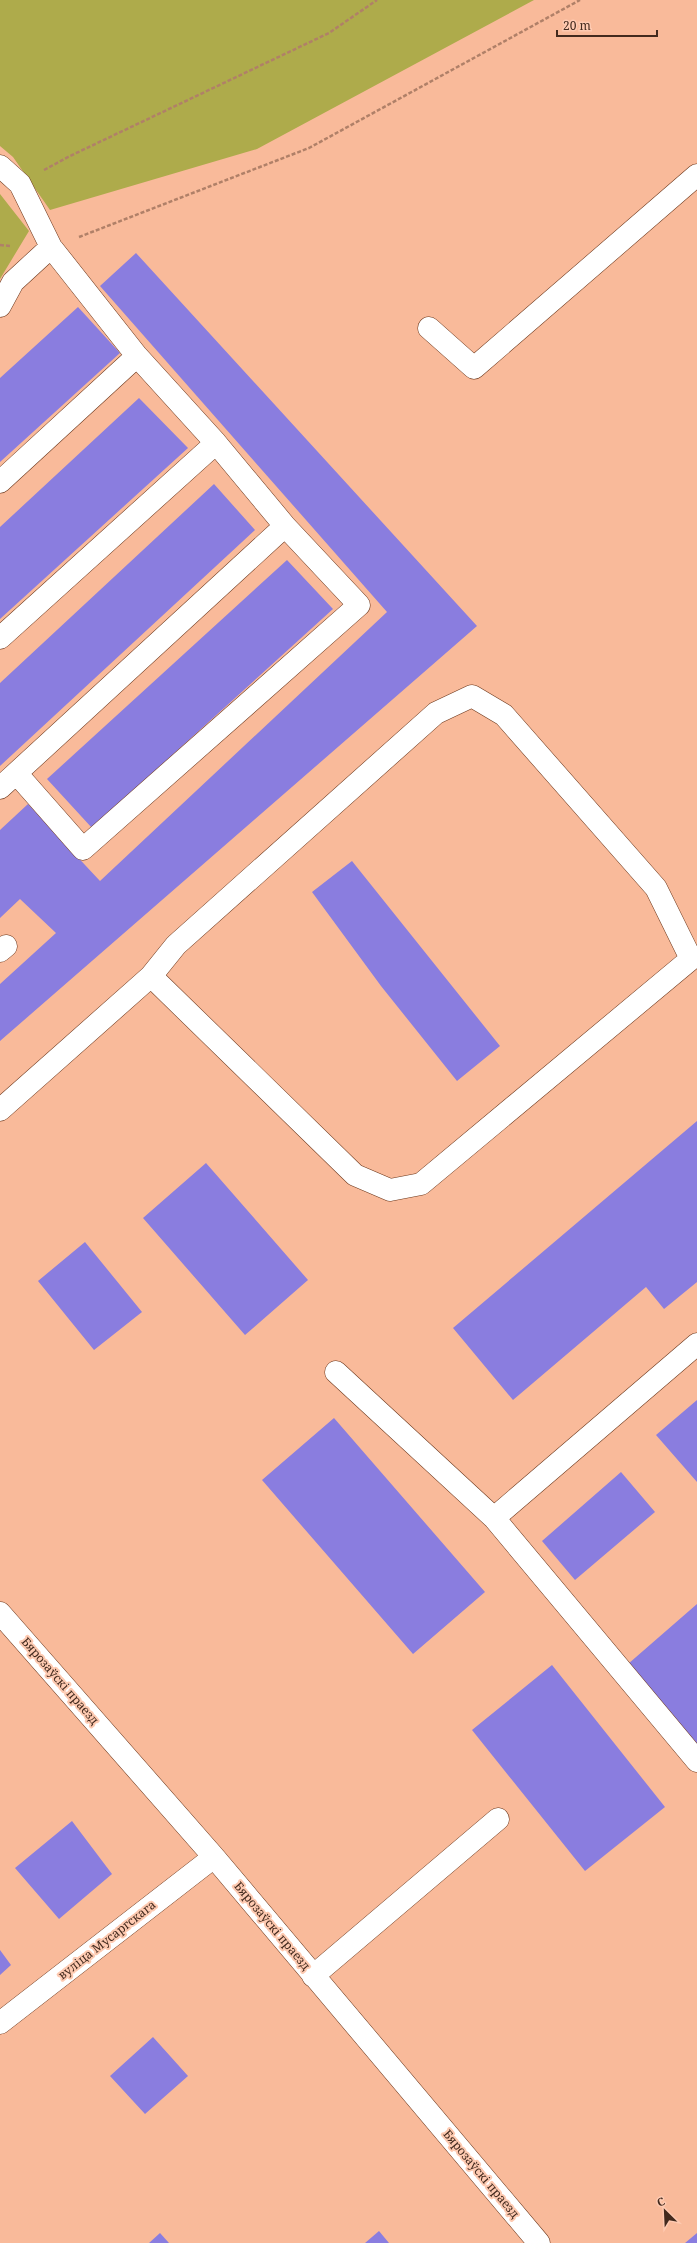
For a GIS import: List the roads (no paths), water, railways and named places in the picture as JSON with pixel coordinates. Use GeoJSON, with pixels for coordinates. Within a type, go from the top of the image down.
{"type":"FeatureCollection","features":[{"type":"Feature","properties":{"kind":"street"},"geometry":{"type":"LineString","coordinates":[[0,166],[20,184],[50,247],[137,356],[216,443],[285,526],[359,605],[83,849],[16,774]]}},
{"type":"Feature","properties":{"kind":"street"},"geometry":{"type":"LineString","coordinates":[[429,328],[474,368],[697,175]]}},
{"type":"Feature","properties":{"kind":"street"},"geometry":{"type":"LineString","coordinates":[[0,306],[13,282],[50,247]]}},
{"type":"Feature","properties":{"kind":"street"},"geometry":{"type":"LineString","coordinates":[[0,482],[137,356]]}},
{"type":"Feature","properties":{"kind":"street"},"geometry":{"type":"LineString","coordinates":[[0,638],[216,443]]}},
{"type":"Feature","properties":{"kind":"street"},"geometry":{"type":"LineString","coordinates":[[0,788],[285,526]]}},
{"type":"Feature","properties":{"kind":"street"},"geometry":{"type":"LineString","coordinates":[[0,1110],[150,976],[176,945],[436,713],[472,696],[504,715],[656,888],[691,959],[421,1184],[390,1190],[355,1175],[150,976]]}},
{"type":"Feature","properties":{"kind":"street"},"geometry":{"type":"LineString","coordinates":[[494,1518],[697,1344]]}},
{"type":"Feature","properties":{"kind":"street"},"geometry":{"type":"LineString","coordinates":[[336,1372],[494,1518],[697,1761]]}},
{"type":"Feature","properties":{"kind":"street","name":"Бярозаўскі праезд"},"geometry":{"type":"LineString","coordinates":[[0,1613],[214,1857],[539,2243]]}},
{"type":"Feature","properties":{"kind":"street"},"geometry":{"type":"LineString","coordinates":[[313,1976],[498,1819]]}},
{"type":"Feature","properties":{"kind":"street","name":"вуліца Мусаргскага"},"geometry":{"type":"LineString","coordinates":[[0,2022],[214,1857]]}}]}
